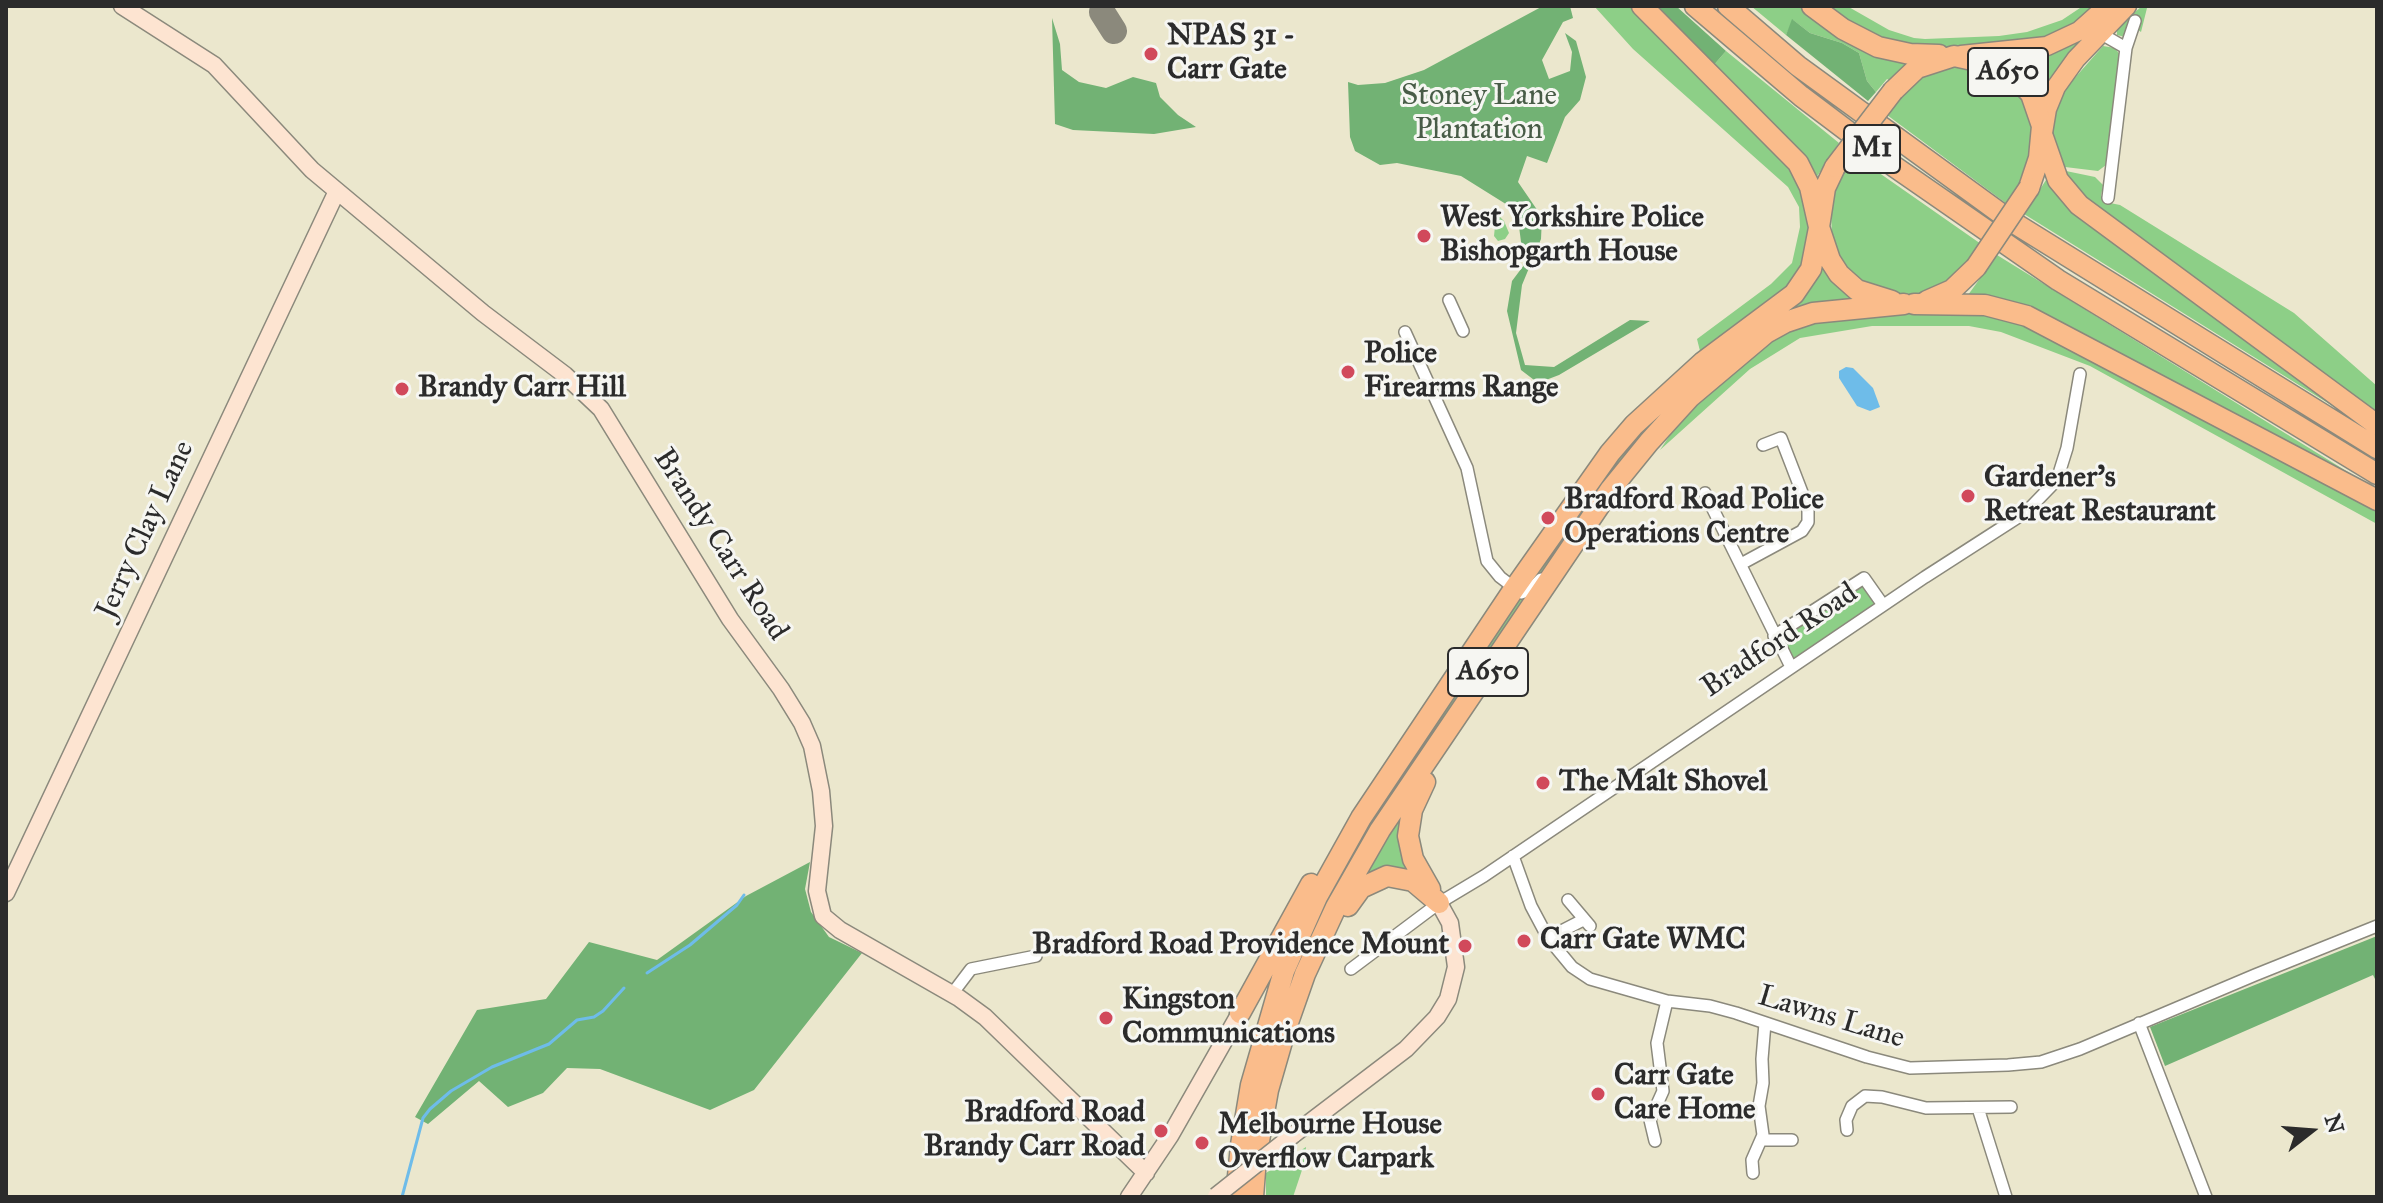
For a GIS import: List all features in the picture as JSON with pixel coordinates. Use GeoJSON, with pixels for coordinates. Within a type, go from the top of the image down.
{"type":"FeatureCollection","features":[{"type":"Feature","properties":{"kind":"highway"},"geometry":{"type":"LineString","coordinates":[[1642,6],[1798,163],[1810,187],[1819,227]]}},
{"type":"Feature","properties":{"kind":"highway","name":"M1"},"geometry":{"type":"LineString","coordinates":[[1695,6],[1801,96],[1895,167],[2045,271],[2377,474]]}},
{"type":"Feature","properties":{"kind":"highway","name":"M1"},"geometry":{"type":"LineString","coordinates":[[1728,6],[1798,66],[2011,221],[2377,448]]}},
{"type":"Feature","properties":{"kind":"highway"},"geometry":{"type":"LineString","coordinates":[[1812,6],[1843,29],[1878,47],[1910,54],[1956,56]]}},
{"type":"Feature","properties":{"kind":"highway","name":"A650"},"geometry":{"type":"LineString","coordinates":[[1222,1197],[1241,1145],[1251,1085],[1284,971],[1317,897],[1361,818],[1514,589],[1610,453],[1634,425],[1703,362],[1799,287],[1811,269],[1825,188],[1835,167],[1893,91],[1917,68],[1956,56],[1991,64],[2021,82],[2038,109],[2043,135],[2036,171],[2029,188],[1976,267],[1952,290],[1937,298],[1909,304],[1813,313],[1766,333],[1680,408],[1649,442],[1589,520],[1380,830],[1336,907],[1305,974],[1268,1090],[1256,1158],[1253,1197]]}},
{"type":"Feature","properties":{"kind":"highway"},"geometry":{"type":"LineString","coordinates":[[2043,135],[2058,180],[2079,205],[2377,425]]}},
{"type":"Feature","properties":{"kind":"highway","name":"A650"},"geometry":{"type":"LineString","coordinates":[[1819,227],[1833,267],[1850,285],[1865,294],[1909,304]]}},
{"type":"Feature","properties":{"kind":"highway"},"geometry":{"type":"LineString","coordinates":[[1909,304],[1985,305],[2027,316],[2377,500]]}},
{"type":"Feature","properties":{"kind":"highway"},"geometry":{"type":"LineString","coordinates":[[1439,903],[1413,859],[1409,824],[1419,792],[1432,770],[1446,734]]}},
{"type":"Feature","properties":{"kind":"highway"},"geometry":{"type":"LineString","coordinates":[[1240,1013],[1326,860],[1361,818]]}},
{"type":"Feature","properties":{"kind":"highway"},"geometry":{"type":"LineString","coordinates":[[1268,1090],[1323,951],[1353,896],[1369,883],[1387,876],[1413,881],[1439,903]]}},
{"type":"Feature","properties":{"kind":"main road","name":"A650"},"geometry":{"type":"LineString","coordinates":[[2043,135],[2047,109],[2056,87],[2107,6]]}},
{"type":"Feature","properties":{"kind":"main road","name":"A650"},"geometry":{"type":"LineString","coordinates":[[1956,56],[2047,46],[2131,13]]}},
{"type":"Feature","properties":{"kind":"street","name":"Brandy Carr Road"},"geometry":{"type":"LineString","coordinates":[[122,6],[214,65],[312,170],[483,313],[565,375],[601,409],[730,619],[802,723],[812,746],[821,791],[824,826],[817,891],[823,916],[858,941],[952,994],[985,1017],[1146,1173]]}},
{"type":"Feature","properties":{"kind":"street"},"geometry":{"type":"LineString","coordinates":[[2108,198],[2104,178],[2131,13]]}},
{"type":"Feature","properties":{"kind":"street"},"geometry":{"type":"LineString","coordinates":[[2095,29],[2126,48]]}},
{"type":"Feature","properties":{"kind":"street","name":"Jerry Clay Lane"},"geometry":{"type":"LineString","coordinates":[[6,893],[337,191]]}},
{"type":"Feature","properties":{"kind":"street"},"geometry":{"type":"LineString","coordinates":[[1449,300],[1463,331]]}},
{"type":"Feature","properties":{"kind":"street"},"geometry":{"type":"LineString","coordinates":[[1405,332],[1467,468],[1484,555],[1495,570],[1521,593],[1530,590],[1540,581],[1570,537],[1589,520]]}},
{"type":"Feature","properties":{"kind":"street","name":"Bradford Road"},"geometry":{"type":"LineString","coordinates":[[1351,969],[1439,903],[2026,512],[2057,480],[2067,448],[2080,374]]}},
{"type":"Feature","properties":{"kind":"street"},"geometry":{"type":"LineString","coordinates":[[1741,564],[1802,531],[1808,522],[1808,508],[1781,438],[1763,445]]}},
{"type":"Feature","properties":{"kind":"street"},"geometry":{"type":"LineString","coordinates":[[1705,493],[1791,667]]}},
{"type":"Feature","properties":{"kind":"street"},"geometry":{"type":"LineString","coordinates":[[1495,570],[1515,571],[1533,562]]}},
{"type":"Feature","properties":{"kind":"street"},"geometry":{"type":"LineString","coordinates":[[1774,636],[1864,578],[1883,605]]}},
{"type":"Feature","properties":{"kind":"street","name":"Lawns Lane"},"geometry":{"type":"LineString","coordinates":[[1513,856],[1531,906],[1548,938],[1572,967],[1590,979],[1667,1001],[1710,1006],[1910,1068],[2041,1062],[2080,1049],[2377,926]]}},
{"type":"Feature","properties":{"kind":"street"},"geometry":{"type":"LineString","coordinates":[[1548,938],[1586,923],[1568,900]]}},
{"type":"Feature","properties":{"kind":"street"},"geometry":{"type":"LineString","coordinates":[[1222,1197],[1293,1135],[1406,1049],[1437,1017],[1448,999],[1456,967],[1450,923],[1439,903]]}},
{"type":"Feature","properties":{"kind":"street"},"geometry":{"type":"LineString","coordinates":[[952,994],[971,969],[1036,956]]}},
{"type":"Feature","properties":{"kind":"street"},"geometry":{"type":"LineString","coordinates":[[1655,1141],[1645,1120],[1663,1091],[1657,1043],[1667,1001]]}},
{"type":"Feature","properties":{"kind":"street"},"geometry":{"type":"LineString","coordinates":[[1129,1197],[1240,1013]]}},
{"type":"Feature","properties":{"kind":"street"},"geometry":{"type":"LineString","coordinates":[[1753,1173],[1752,1160],[1763,1128],[1759,1106],[1765,1023]]}},
{"type":"Feature","properties":{"kind":"street"},"geometry":{"type":"LineString","coordinates":[[2139,1023],[2206,1197]]}},
{"type":"Feature","properties":{"kind":"street"},"geometry":{"type":"LineString","coordinates":[[1847,1130],[1846,1120],[1852,1106],[1865,1096],[1926,1108],[2011,1107]]}},
{"type":"Feature","properties":{"kind":"street"},"geometry":{"type":"LineString","coordinates":[[1978,1108],[2006,1197]]}},
{"type":"Feature","properties":{"kind":"street"},"geometry":{"type":"LineString","coordinates":[[1761,1140],[1792,1140]]}},
{"type":"Feature","properties":{"kind":"green space","name":"Stoney Lane Plantation"},"geometry":{"type":"Polygon","coordinates":[[[1543,6],[1570,6],[1573,18],[1563,22],[1542,60],[1549,79],[1570,71],[1572,52],[1565,33],[1576,41],[1586,77],[1580,100],[1565,117],[1547,163],[1527,156],[1518,182],[1542,217],[1541,239],[1522,285],[1516,333],[1525,365],[1554,367],[1630,320],[1650,321],[1559,375],[1538,383],[1521,370],[1507,311],[1512,281],[1524,265],[1517,211],[1461,176],[1397,163],[1380,165],[1355,151],[1350,137],[1348,82],[1358,85],[1385,83],[1424,70],[1543,6]]]}},
{"type":"Feature","properties":{"kind":"green space"},"geometry":{"type":"Polygon","coordinates":[[[1594,6],[1629,6],[1800,175],[1811,226],[1805,263],[1781,294],[1700,351],[1697,339],[1771,284],[1792,263],[1800,227],[1799,207],[1788,187],[1633,49],[1594,6]]]}},
{"type":"Feature","properties":{"kind":"green space"},"geometry":{"type":"Polygon","coordinates":[[[1651,6],[1676,6],[1726,51],[1713,66],[1651,6]]]}},
{"type":"Feature","properties":{"kind":"green space"},"geometry":{"type":"Polygon","coordinates":[[[1751,6],[1798,6],[1824,26],[1912,63],[1891,81],[1887,79],[1876,92],[1867,81],[1859,53],[1842,43],[1810,33],[1793,20],[1786,35],[1751,6]]]}},
{"type":"Feature","properties":{"kind":"green space"},"geometry":{"type":"Polygon","coordinates":[[[1826,6],[1847,6],[1889,30],[1925,39],[2027,32],[2062,20],[2083,6],[2097,6],[2073,28],[2024,44],[1932,47],[1891,42],[1857,27],[1826,6]]]}},
{"type":"Feature","properties":{"kind":"green space"},"geometry":{"type":"Polygon","coordinates":[[[2141,7],[2147,8],[2141,32],[2137,29],[2125,37],[2117,35],[2117,27],[2141,7]]]}},
{"type":"Feature","properties":{"kind":"green space"},"geometry":{"type":"Polygon","coordinates":[[[1052,18],[1060,44],[1062,70],[1079,82],[1106,88],[1133,77],[1156,83],[1160,97],[1196,127],[1154,134],[1073,130],[1055,124],[1052,18]]]}},
{"type":"Feature","properties":{"kind":"green space"},"geometry":{"type":"Polygon","coordinates":[[[1792,19],[1810,33],[1842,43],[1859,53],[1867,81],[1876,92],[1868,101],[1786,35],[1792,19]]]}},
{"type":"Feature","properties":{"kind":"green space"},"geometry":{"type":"Polygon","coordinates":[[[2086,36],[2043,96],[2025,72],[2005,59],[2071,45],[2086,36]]]}},
{"type":"Feature","properties":{"kind":"green space"},"geometry":{"type":"Polygon","coordinates":[[[2103,46],[2115,48],[2121,62],[2106,165],[2098,171],[2059,169],[2051,137],[2056,108],[2065,89],[2103,46]]]}},
{"type":"Feature","properties":{"kind":"green space"},"geometry":{"type":"Polygon","coordinates":[[[1726,51],[1839,143],[1816,178],[1713,66],[1726,51]]]}},
{"type":"Feature","properties":{"kind":"green space"},"geometry":{"type":"Polygon","coordinates":[[[1945,67],[1987,72],[2005,82],[2022,100],[2030,118],[2034,140],[2026,176],[2007,204],[1887,115],[1903,92],[1918,78],[1945,67]]]}},
{"type":"Feature","properties":{"kind":"green space"},"geometry":{"type":"Polygon","coordinates":[[[1855,156],[1981,244],[1966,268],[1947,286],[1922,296],[1895,293],[1873,287],[1850,273],[1837,254],[1832,237],[1831,213],[1835,182],[1855,156]]]}},
{"type":"Feature","properties":{"kind":"green space"},"geometry":{"type":"Polygon","coordinates":[[[2066,171],[2095,177],[2103,185],[2101,196],[2110,203],[2120,205],[2294,313],[2377,386],[2377,413],[2091,201],[2084,202],[2061,173],[2066,171]]]}},
{"type":"Feature","properties":{"kind":"green space"},"geometry":{"type":"Polygon","coordinates":[[[2051,178],[2360,423],[2024,214],[2046,180],[2051,178]]]}},
{"type":"Feature","properties":{"kind":"green space"},"geometry":{"type":"Polygon","coordinates":[[[1490,213],[1504,221],[1509,233],[1505,239],[1498,241],[1494,236],[1495,226],[1488,223],[1486,218],[1490,213]]]}},
{"type":"Feature","properties":{"kind":"green space"},"geometry":{"type":"Polygon","coordinates":[[[1997,255],[2377,490],[2019,305],[1987,296],[1968,295],[1997,255]]]}},
{"type":"Feature","properties":{"kind":"green space"},"geometry":{"type":"Polygon","coordinates":[[[1822,265],[1859,301],[1788,315],[1598,495],[1575,522],[1535,581],[1531,576],[1627,440],[1811,285],[1822,265]]]}},
{"type":"Feature","properties":{"kind":"green space"},"geometry":{"type":"Polygon","coordinates":[[[1978,313],[2016,319],[2377,511],[2377,524],[2090,366],[2001,332],[1969,326],[1872,326],[1800,338],[1750,369],[1660,450],[1678,423],[1703,398],[1776,334],[1833,315],[1978,313]]]}},
{"type":"Feature","properties":{"kind":"green space"},"geometry":{"type":"Polygon","coordinates":[[[1864,578],[1883,605],[1791,667],[1774,636],[1864,578]]]}},
{"type":"Feature","properties":{"kind":"green space"},"geometry":{"type":"Polygon","coordinates":[[[1532,594],[1375,828],[1267,1045],[1310,925],[1382,796],[1517,596],[1532,594]]]}},
{"type":"Feature","properties":{"kind":"green space"},"geometry":{"type":"Polygon","coordinates":[[[1401,812],[1411,869],[1362,881],[1401,812]]]}},
{"type":"Feature","properties":{"kind":"green space"},"geometry":{"type":"Polygon","coordinates":[[[810,862],[805,889],[811,912],[829,937],[862,953],[754,1090],[710,1110],[600,1069],[567,1068],[543,1093],[508,1107],[479,1081],[428,1124],[415,1117],[477,1010],[546,999],[589,942],[657,960],[746,896],[810,862]]]}},
{"type":"Feature","properties":{"kind":"green space"},"geometry":{"type":"Polygon","coordinates":[[[2377,936],[2377,983],[2373,975],[2165,1066],[2150,1027],[2377,936]]]}},
{"type":"Feature","properties":{"kind":"green space"},"geometry":{"type":"Polygon","coordinates":[[[1306,1147],[1305,1161],[1293,1197],[1266,1197],[1266,1173],[1306,1147]]]}},
{"type":"Feature","properties":{"kind":"water"},"geometry":{"type":"Polygon","coordinates":[[[1846,367],[1853,368],[1873,388],[1880,407],[1870,411],[1857,406],[1839,378],[1839,371],[1846,367]]]}},
{"type":"Feature","properties":{"kind":"waterway"},"geometry":{"type":"LineString","coordinates":[[647,973],[690,945],[737,905],[744,895]]}},
{"type":"Feature","properties":{"kind":"waterway"},"geometry":{"type":"LineString","coordinates":[[402,1197],[423,1118],[430,1109],[451,1091],[492,1067],[549,1044],[577,1020],[594,1017],[624,988]]}},
{"type":"Feature","properties":{"kind":"taxiway"},"geometry":{"type":"LineString","coordinates":[[1102,12],[1114,31]]}},
{"type":"Feature","properties":{"kind":"place","name":"NPAS 31 - Carr Gate"},"geometry":{"type":"Point","coordinates":[1151,54]}},
{"type":"Feature","properties":{"kind":"place","name":"West Yorkshire Police Bishopgarth House"},"geometry":{"type":"Point","coordinates":[1424,236]}},
{"type":"Feature","properties":{"kind":"place","name":"Police Firearms Range"},"geometry":{"type":"Point","coordinates":[1348,372]}},
{"type":"Feature","properties":{"kind":"place","name":"Brandy Carr Hill"},"geometry":{"type":"Point","coordinates":[402,389]}},
{"type":"Feature","properties":{"kind":"place","name":"Gardener's Retreat Restaurant"},"geometry":{"type":"Point","coordinates":[1968,496]}},
{"type":"Feature","properties":{"kind":"place","name":"Bradford Road Police Operations Centre"},"geometry":{"type":"Point","coordinates":[1548,518]}},
{"type":"Feature","properties":{"kind":"place","name":"The Malt Shovel"},"geometry":{"type":"Point","coordinates":[1543,783]}},
{"type":"Feature","properties":{"kind":"place","name":"Carr Gate WMC"},"geometry":{"type":"Point","coordinates":[1524,941]}},
{"type":"Feature","properties":{"kind":"place","name":"Bradford Road Providence Mount"},"geometry":{"type":"Point","coordinates":[1465,946]}},
{"type":"Feature","properties":{"kind":"place","name":"Kingston Communications"},"geometry":{"type":"Point","coordinates":[1106,1018]}},
{"type":"Feature","properties":{"kind":"place","name":"Carr Gate Care Home"},"geometry":{"type":"Point","coordinates":[1598,1094]}},
{"type":"Feature","properties":{"kind":"place","name":"Bradford Road Brandy Carr Road"},"geometry":{"type":"Point","coordinates":[1161,1131]}},
{"type":"Feature","properties":{"kind":"place","name":"Melbourne House Overflow Carpark"},"geometry":{"type":"Point","coordinates":[1202,1143]}}]}
